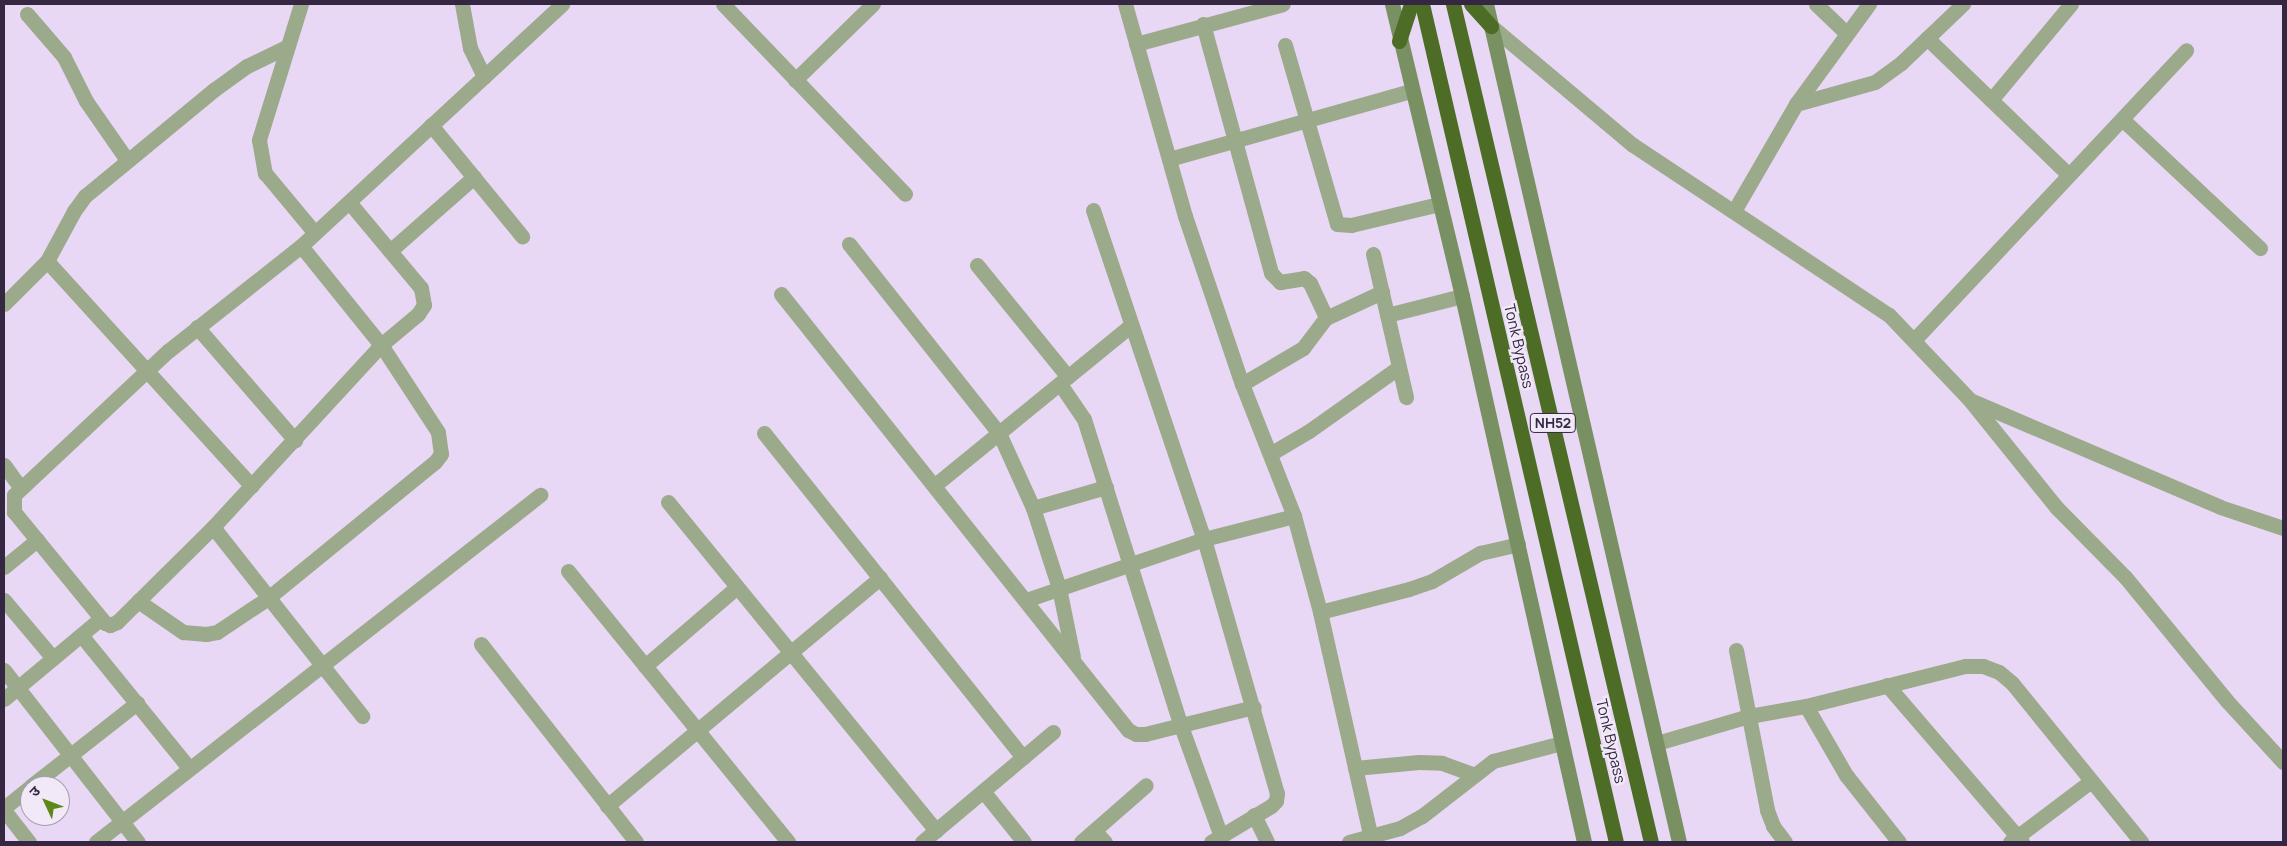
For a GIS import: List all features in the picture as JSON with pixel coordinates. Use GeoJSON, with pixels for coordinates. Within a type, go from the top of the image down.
{"type":"FeatureCollection","features":[{"type":"Feature","properties":{"kind":"highway"},"geometry":{"type":"LineString","coordinates":[[1399,41],[1411,4]]}},
{"type":"Feature","properties":{"kind":"highway","name":"Tonk Bypass"},"geometry":{"type":"LineString","coordinates":[[1422,4],[1616,842]]}},
{"type":"Feature","properties":{"kind":"highway","name":"NH52"},"geometry":{"type":"LineString","coordinates":[[1453,4],[1652,842]]}},
{"type":"Feature","properties":{"kind":"highway"},"geometry":{"type":"LineString","coordinates":[[1471,4],[1490,26]]}},
{"type":"Feature","properties":{"kind":"street"},"geometry":{"type":"LineString","coordinates":[[301,4],[263,117],[259,140],[261,159],[273,185],[315,233]]}},
{"type":"Feature","properties":{"kind":"street"},"geometry":{"type":"LineString","coordinates":[[462,4],[470,48],[484,77]]}},
{"type":"Feature","properties":{"kind":"street"},"geometry":{"type":"LineString","coordinates":[[349,202],[421,288],[424,297],[418,314],[381,345],[213,527],[138,601],[110,625],[100,619],[14,512],[12,503],[20,487],[146,370],[197,327],[301,246],[562,4]]}},
{"type":"Feature","properties":{"kind":"street"},"geometry":{"type":"LineString","coordinates":[[723,4],[905,194]]}},
{"type":"Feature","properties":{"kind":"street"},"geometry":{"type":"LineString","coordinates":[[795,80],[873,4]]}},
{"type":"Feature","properties":{"kind":"street"},"geometry":{"type":"LineString","coordinates":[[1125,4],[1169,159],[1242,384],[1294,516],[1320,612],[1371,840]]}},
{"type":"Feature","properties":{"kind":"street"},"geometry":{"type":"LineString","coordinates":[[1136,44],[1251,8],[1283,4]]}},
{"type":"Feature","properties":{"kind":"street"},"geometry":{"type":"LineString","coordinates":[[1392,4],[1399,41],[1462,296],[1584,842]]}},
{"type":"Feature","properties":{"kind":"street"},"geometry":{"type":"LineString","coordinates":[[1486,4],[1679,842]]}},
{"type":"Feature","properties":{"kind":"street"},"geometry":{"type":"LineString","coordinates":[[1816,4],[1846,33]]}},
{"type":"Feature","properties":{"kind":"street"},"geometry":{"type":"LineString","coordinates":[[1734,211],[1796,104],[1869,4]]}},
{"type":"Feature","properties":{"kind":"street"},"geometry":{"type":"LineString","coordinates":[[1796,104],[1875,82],[1927,38],[1963,4]]}},
{"type":"Feature","properties":{"kind":"street"},"geometry":{"type":"LineString","coordinates":[[1991,100],[2072,4]]}},
{"type":"Feature","properties":{"kind":"street"},"geometry":{"type":"LineString","coordinates":[[27,14],[64,57],[90,107],[127,160]]}},
{"type":"Feature","properties":{"kind":"street"},"geometry":{"type":"LineString","coordinates":[[1202,24],[1236,140],[1271,273],[1280,282],[1304,278],[1310,282],[1326,318]]}},
{"type":"Feature","properties":{"kind":"street"},"geometry":{"type":"LineString","coordinates":[[1490,26],[1633,145],[1856,290],[1915,339],[1969,400],[2056,508],[2126,578],[2226,701],[2283,762]]}},
{"type":"Feature","properties":{"kind":"street"},"geometry":{"type":"LineString","coordinates":[[1927,38],[2069,175]]}},
{"type":"Feature","properties":{"kind":"street"},"geometry":{"type":"LineString","coordinates":[[1285,46],[1305,121],[1337,224],[1351,226],[1439,204]]}},
{"type":"Feature","properties":{"kind":"street"},"geometry":{"type":"LineString","coordinates":[[4,304],[47,261],[80,203],[127,160],[215,89],[247,66],[286,47]]}},
{"type":"Feature","properties":{"kind":"street"},"geometry":{"type":"LineString","coordinates":[[1915,339],[2186,50]]}},
{"type":"Feature","properties":{"kind":"street"},"geometry":{"type":"LineString","coordinates":[[1169,159],[1411,91]]}},
{"type":"Feature","properties":{"kind":"street"},"geometry":{"type":"LineString","coordinates":[[2122,118],[2260,248]]}},
{"type":"Feature","properties":{"kind":"street"},"geometry":{"type":"LineString","coordinates":[[431,125],[522,236]]}},
{"type":"Feature","properties":{"kind":"street"},"geometry":{"type":"LineString","coordinates":[[390,251],[474,178]]}},
{"type":"Feature","properties":{"kind":"street"},"geometry":{"type":"LineString","coordinates":[[977,265],[1064,380],[1084,419],[1132,564],[1215,838],[1276,801],[1277,793],[1254,707],[1204,539],[1093,210]]}},
{"type":"Feature","properties":{"kind":"street"},"geometry":{"type":"LineString","coordinates":[[848,244],[999,433],[1033,508],[1059,588],[1073,658]]}},
{"type":"Feature","properties":{"kind":"street"},"geometry":{"type":"LineString","coordinates":[[138,601],[183,632],[206,634],[217,632],[268,598],[435,462],[441,454],[438,432],[381,345],[301,246]]}},
{"type":"Feature","properties":{"kind":"street"},"geometry":{"type":"LineString","coordinates":[[1374,254],[1406,397]]}},
{"type":"Feature","properties":{"kind":"street"},"geometry":{"type":"LineString","coordinates":[[47,261],[252,486]]}},
{"type":"Feature","properties":{"kind":"street"},"geometry":{"type":"LineString","coordinates":[[1242,384],[1303,348],[1326,318],[1382,292]]}},
{"type":"Feature","properties":{"kind":"street"},"geometry":{"type":"LineString","coordinates":[[781,294],[1073,658],[1128,730],[1136,734],[1145,734],[1254,707]]}},
{"type":"Feature","properties":{"kind":"street"},"geometry":{"type":"LineString","coordinates":[[1387,315],[1462,296]]}},
{"type":"Feature","properties":{"kind":"street"},"geometry":{"type":"LineString","coordinates":[[935,486],[1131,325]]}},
{"type":"Feature","properties":{"kind":"street"},"geometry":{"type":"LineString","coordinates":[[197,327],[295,440]]}},
{"type":"Feature","properties":{"kind":"street"},"geometry":{"type":"LineString","coordinates":[[1270,454],[1309,431],[1399,367]]}},
{"type":"Feature","properties":{"kind":"street"},"geometry":{"type":"LineString","coordinates":[[1969,400],[2220,507],[2283,528]]}},
{"type":"Feature","properties":{"kind":"street"},"geometry":{"type":"LineString","coordinates":[[764,434],[1023,757]]}},
{"type":"Feature","properties":{"kind":"street"},"geometry":{"type":"LineString","coordinates":[[4,465],[20,487]]}},
{"type":"Feature","properties":{"kind":"street"},"geometry":{"type":"LineString","coordinates":[[1033,508],[1106,487]]}},
{"type":"Feature","properties":{"kind":"street"},"geometry":{"type":"LineString","coordinates":[[96,842],[320,665],[540,496]]}},
{"type":"Feature","properties":{"kind":"street"},"geometry":{"type":"LineString","coordinates":[[668,502],[936,831]]}},
{"type":"Feature","properties":{"kind":"street"},"geometry":{"type":"LineString","coordinates":[[1026,600],[1204,539],[1294,516]]}},
{"type":"Feature","properties":{"kind":"street"},"geometry":{"type":"LineString","coordinates":[[213,527],[362,716]]}},
{"type":"Feature","properties":{"kind":"street"},"geometry":{"type":"LineString","coordinates":[[4,567],[37,540]]}},
{"type":"Feature","properties":{"kind":"street"},"geometry":{"type":"LineString","coordinates":[[1320,612],[1417,586],[1480,553],[1518,544]]}},
{"type":"Feature","properties":{"kind":"street"},"geometry":{"type":"LineString","coordinates":[[568,572],[788,842]]}},
{"type":"Feature","properties":{"kind":"street"},"geometry":{"type":"LineString","coordinates":[[607,806],[880,578]]}},
{"type":"Feature","properties":{"kind":"street"},"geometry":{"type":"LineString","coordinates":[[645,666],[737,586]]}},
{"type":"Feature","properties":{"kind":"street"},"geometry":{"type":"LineString","coordinates":[[4,600],[53,658]]}},
{"type":"Feature","properties":{"kind":"street"},"geometry":{"type":"LineString","coordinates":[[4,699],[100,619]]}},
{"type":"Feature","properties":{"kind":"street"},"geometry":{"type":"LineString","coordinates":[[81,635],[189,768]]}},
{"type":"Feature","properties":{"kind":"street"},"geometry":{"type":"LineString","coordinates":[[481,644],[636,842]]}},
{"type":"Feature","properties":{"kind":"street"},"geometry":{"type":"LineString","coordinates":[[1736,650],[1767,810],[1773,826],[1784,842]]}},
{"type":"Feature","properties":{"kind":"street"},"geometry":{"type":"LineString","coordinates":[[1657,744],[1749,716],[1806,706],[1965,666],[1983,666],[1999,672],[2012,683],[2141,842]]}},
{"type":"Feature","properties":{"kind":"street"},"geometry":{"type":"LineString","coordinates":[[4,670],[138,842]]}},
{"type":"Feature","properties":{"kind":"street"},"geometry":{"type":"LineString","coordinates":[[1887,685],[2016,840],[2091,781]]}},
{"type":"Feature","properties":{"kind":"street"},"geometry":{"type":"LineString","coordinates":[[43,776],[136,703]]}},
{"type":"Feature","properties":{"kind":"street"},"geometry":{"type":"LineString","coordinates":[[1806,706],[1846,775],[1899,842]]}},
{"type":"Feature","properties":{"kind":"street"},"geometry":{"type":"LineString","coordinates":[[922,842],[1054,732]]}},
{"type":"Feature","properties":{"kind":"street"},"geometry":{"type":"LineString","coordinates":[[1349,842],[1371,840],[1422,816],[1473,774],[1500,758],[1562,743]]}},
{"type":"Feature","properties":{"kind":"street"},"geometry":{"type":"LineString","coordinates":[[1355,768],[1419,762],[1442,763],[1473,774]]}},
{"type":"Feature","properties":{"kind":"street"},"geometry":{"type":"LineString","coordinates":[[1081,842],[1100,836],[1146,785]]}},
{"type":"Feature","properties":{"kind":"street"},"geometry":{"type":"LineString","coordinates":[[983,791],[1024,842]]}},
{"type":"Feature","properties":{"kind":"street"},"geometry":{"type":"LineString","coordinates":[[20,795],[4,809],[29,842]]}},
{"type":"Feature","properties":{"kind":"street"},"geometry":{"type":"LineString","coordinates":[[1254,815],[1267,842]]}}]}
